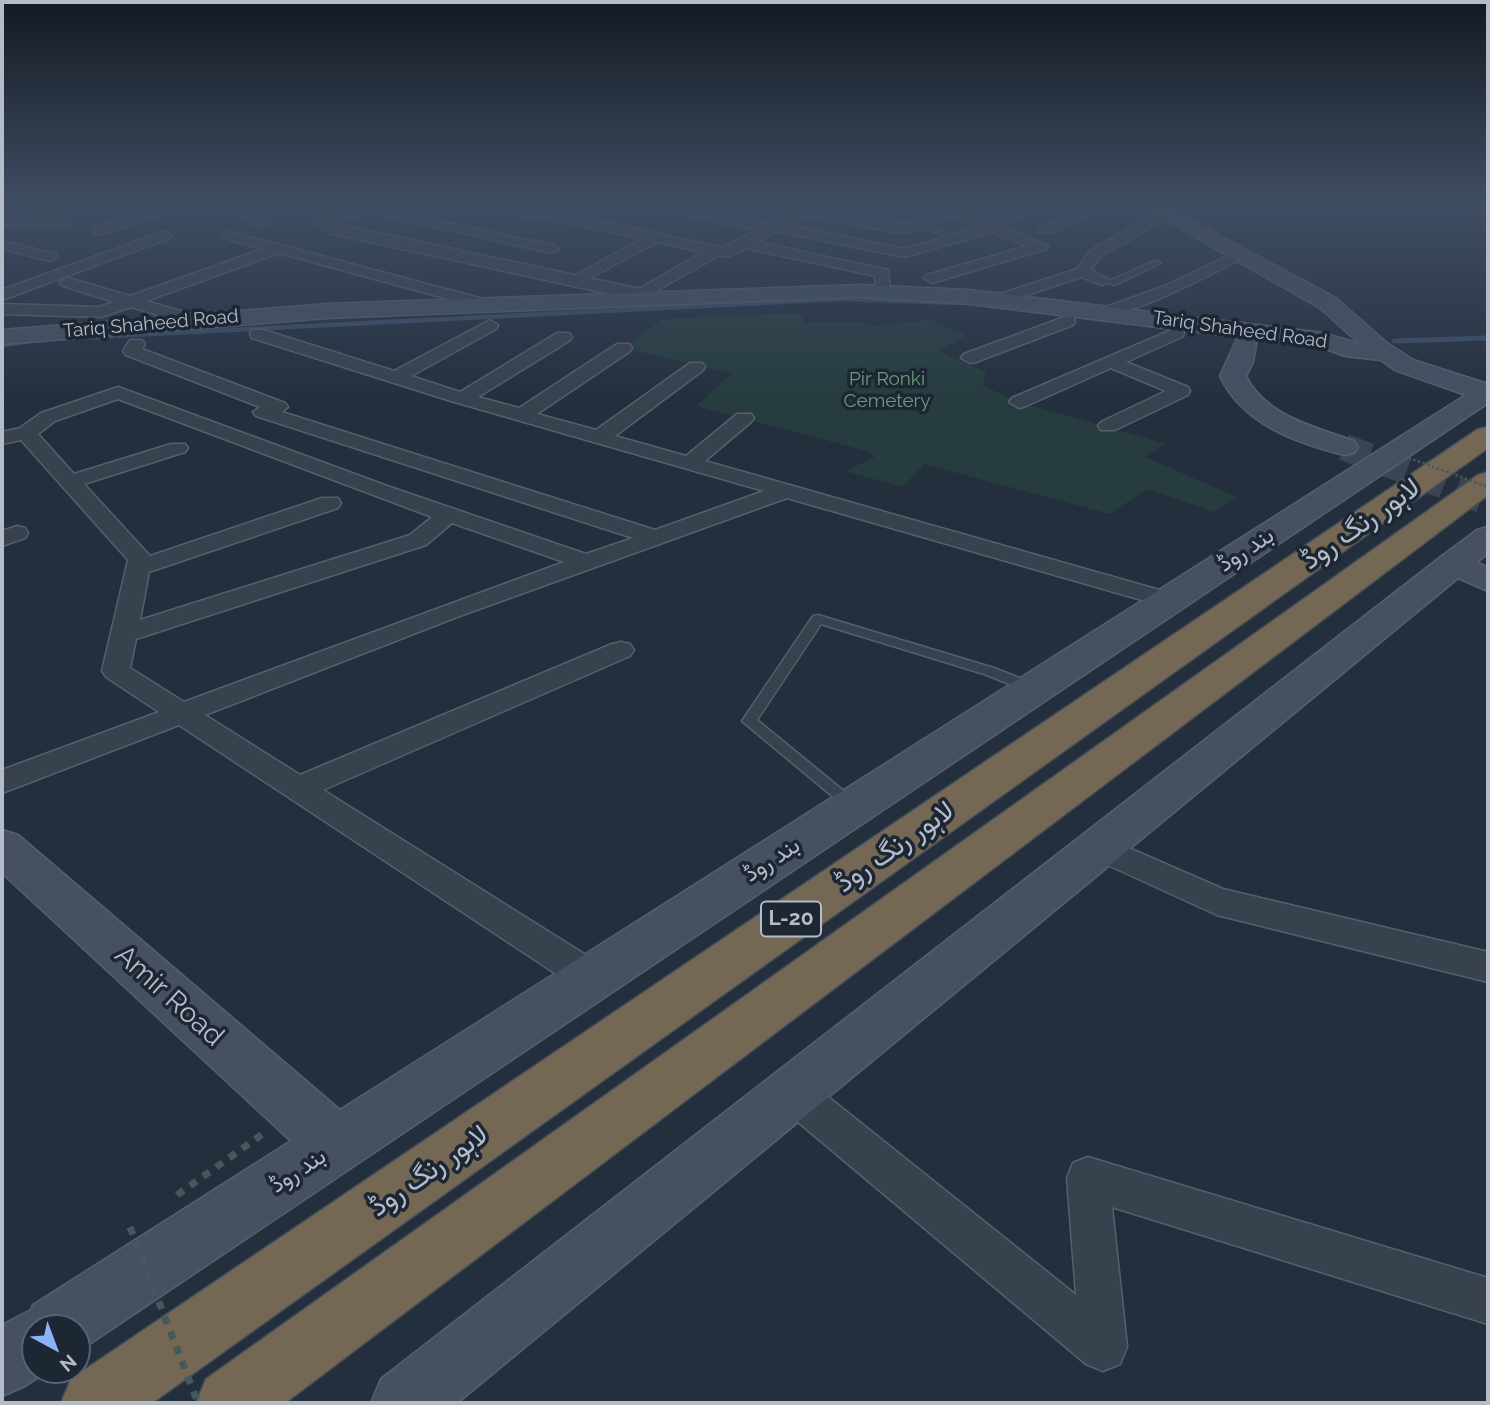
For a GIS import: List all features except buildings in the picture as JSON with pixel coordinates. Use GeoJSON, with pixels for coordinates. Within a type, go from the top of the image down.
{"type":"FeatureCollection","features":[{"type":"Feature","properties":{"kind":"highway","name":"لاہور رنگ روڈ"},"geometry":{"type":"LineString","coordinates":[[95,1403],[1488,435]]}},
{"type":"Feature","properties":{"kind":"highway","name":"لاہور رنگ روڈ"},"geometry":{"type":"LineString","coordinates":[[230,1403],[1488,481]]}},
{"type":"Feature","properties":{"kind":"main road"},"geometry":{"type":"LineString","coordinates":[[1255,271],[1315,304],[1334,311]]}},
{"type":"Feature","properties":{"kind":"main road"},"geometry":{"type":"LineString","coordinates":[[1266,271],[1328,303],[1334,311],[1404,365],[1488,392]]}},
{"type":"Feature","properties":{"kind":"main road","name":"Tariq Shaheed Road"},"geometry":{"type":"LineString","coordinates":[[2,357],[491,315],[882,292],[997,300],[1106,312],[1323,340],[1345,349]]}},
{"type":"Feature","properties":{"kind":"main road","name":"Tariq Shaheed Road"},"geometry":{"type":"LineString","coordinates":[[639,306],[982,310],[1325,352],[1345,349],[1388,354]]}},
{"type":"Feature","properties":{"kind":"main road","name":"Tariq Shaheed Road"},"geometry":{"type":"LineString","coordinates":[[2,337],[327,310],[491,315]]}},
{"type":"Feature","properties":{"kind":"main road"},"geometry":{"type":"LineString","coordinates":[[1247,341],[1241,362],[1233,376],[1238,390],[1251,405],[1281,421],[1344,447]]}},
{"type":"Feature","properties":{"kind":"main road","name":"بند روڈ"},"geometry":{"type":"LineString","coordinates":[[73,1314],[337,1145],[1488,392]]}},
{"type":"Feature","properties":{"kind":"main road"},"geometry":{"type":"LineString","coordinates":[[405,1403],[1099,847],[1477,561]]}},
{"type":"Feature","properties":{"kind":"main road","name":"Amir Road"},"geometry":{"type":"LineString","coordinates":[[2,847],[337,1145]]}},
{"type":"Feature","properties":{"kind":"street"},"geometry":{"type":"LineString","coordinates":[[2,295],[68,271]]}},
{"type":"Feature","properties":{"kind":"street"},"geometry":{"type":"LineString","coordinates":[[2,309],[101,312],[217,271]]}},
{"type":"Feature","properties":{"kind":"street"},"geometry":{"type":"LineString","coordinates":[[350,271],[491,315]]}},
{"type":"Feature","properties":{"kind":"street"},"geometry":{"type":"LineString","coordinates":[[529,271],[577,281],[639,306],[689,271]]}},
{"type":"Feature","properties":{"kind":"street"},"geometry":{"type":"LineString","coordinates":[[577,281],[596,271]]}},
{"type":"Feature","properties":{"kind":"street"},"geometry":{"type":"LineString","coordinates":[[872,271],[883,273],[882,292]]}},
{"type":"Feature","properties":{"kind":"street"},"geometry":{"type":"LineString","coordinates":[[932,278],[957,271]]}},
{"type":"Feature","properties":{"kind":"street"},"geometry":{"type":"LineString","coordinates":[[1106,312],[1171,289],[1207,271]]}},
{"type":"Feature","properties":{"kind":"street"},"geometry":{"type":"LineString","coordinates":[[997,300],[1082,272],[1102,280]]}},
{"type":"Feature","properties":{"kind":"street"},"geometry":{"type":"LineString","coordinates":[[68,283],[192,320]]}},
{"type":"Feature","properties":{"kind":"street"},"geometry":{"type":"LineString","coordinates":[[396,377],[491,315]]}},
{"type":"Feature","properties":{"kind":"street"},"geometry":{"type":"LineString","coordinates":[[970,358],[1067,321]]}},
{"type":"Feature","properties":{"kind":"street"},"geometry":{"type":"LineString","coordinates":[[1019,402],[1176,333]]}},
{"type":"Feature","properties":{"kind":"street"},"geometry":{"type":"LineString","coordinates":[[258,334],[463,398],[1168,600]]}},
{"type":"Feature","properties":{"kind":"street"},"geometry":{"type":"LineString","coordinates":[[463,398],[563,337]]}},
{"type":"Feature","properties":{"kind":"street"},"geometry":{"type":"LineString","coordinates":[[136,344],[132,351],[278,407],[263,412],[654,537]]}},
{"type":"Feature","properties":{"kind":"street"},"geometry":{"type":"LineString","coordinates":[[522,415],[623,348]]}},
{"type":"Feature","properties":{"kind":"street"},"geometry":{"type":"LineString","coordinates":[[1108,426],[1181,391],[1111,362]]}},
{"type":"Feature","properties":{"kind":"street"},"geometry":{"type":"LineString","coordinates":[[600,437],[696,367]]}},
{"type":"Feature","properties":{"kind":"street"},"geometry":{"type":"LineString","coordinates":[[2,438],[26,433],[48,417],[118,393],[586,562]]}},
{"type":"Feature","properties":{"kind":"street"},"geometry":{"type":"LineString","coordinates":[[690,463],[744,418]]}},
{"type":"Feature","properties":{"kind":"street"},"geometry":{"type":"LineString","coordinates":[[26,433],[140,559],[116,671],[592,978]]}},
{"type":"Feature","properties":{"kind":"street"},"geometry":{"type":"LineString","coordinates":[[71,482],[178,448]]}},
{"type":"Feature","properties":{"kind":"street"},"geometry":{"type":"LineString","coordinates":[[2,782],[586,562],[785,491]]}},
{"type":"Feature","properties":{"kind":"street"},"geometry":{"type":"LineString","coordinates":[[138,568],[330,503]]}},
{"type":"Feature","properties":{"kind":"street"},"geometry":{"type":"LineString","coordinates":[[124,634],[418,540],[448,514]]}},
{"type":"Feature","properties":{"kind":"street"},"geometry":{"type":"LineString","coordinates":[[298,788],[621,650]]}},
{"type":"Feature","properties":{"kind":"street"},"geometry":{"type":"LineString","coordinates":[[1099,847],[1217,901],[1488,967]]}},
{"type":"Feature","properties":{"kind":"street"},"geometry":{"type":"LineString","coordinates":[[793,1093],[1103,1347],[1088,1178],[1487,1306]]}},
{"type":"Feature","properties":{"kind":"lane"},"geometry":{"type":"LineString","coordinates":[[1102,280],[1112,283],[1140,271]]}},
{"type":"Feature","properties":{"kind":"lane"},"geometry":{"type":"LineString","coordinates":[[855,806],[749,721],[818,619],[989,671],[1033,689]]}},
{"type":"Feature","properties":{"kind":"path"},"geometry":{"type":"LineString","coordinates":[[1385,449],[1488,487]]}},
{"type":"Feature","properties":{"kind":"path"},"geometry":{"type":"LineString","coordinates":[[174,1197],[240,1151]]}},
{"type":"Feature","properties":{"kind":"path"},"geometry":{"type":"LineString","coordinates":[[141,1220],[130,1227],[198,1403]]}},
{"type":"Feature","properties":{"kind":"green space","name":"Pir Ronki Cemetery"},"geometry":{"type":"Polygon","coordinates":[[[799,313],[805,323],[859,321],[872,326],[929,320],[967,335],[939,352],[986,372],[983,386],[1019,402],[1166,444],[1145,457],[1237,497],[1214,512],[1147,489],[1110,514],[924,464],[903,487],[845,471],[875,457],[863,450],[696,406],[732,373],[623,348],[663,319],[799,313]]]}},
{"type":"Feature","properties":{"kind":"waterway"},"geometry":{"type":"LineString","coordinates":[[102,337],[92,337],[841,299],[963,303]]}},
{"type":"Feature","properties":{"kind":"waterway"},"geometry":{"type":"LineString","coordinates":[[1394,341],[1488,338],[1480,338]]}},
{"type":"Feature","properties":{"kind":"waterway"},"geometry":{"type":"LineString","coordinates":[[2,345],[30,341]]}},
{"type":"Feature","properties":{"kind":"tunnel"},"geometry":{"type":"LineString","coordinates":[[1344,447],[1488,502]]}}]}
